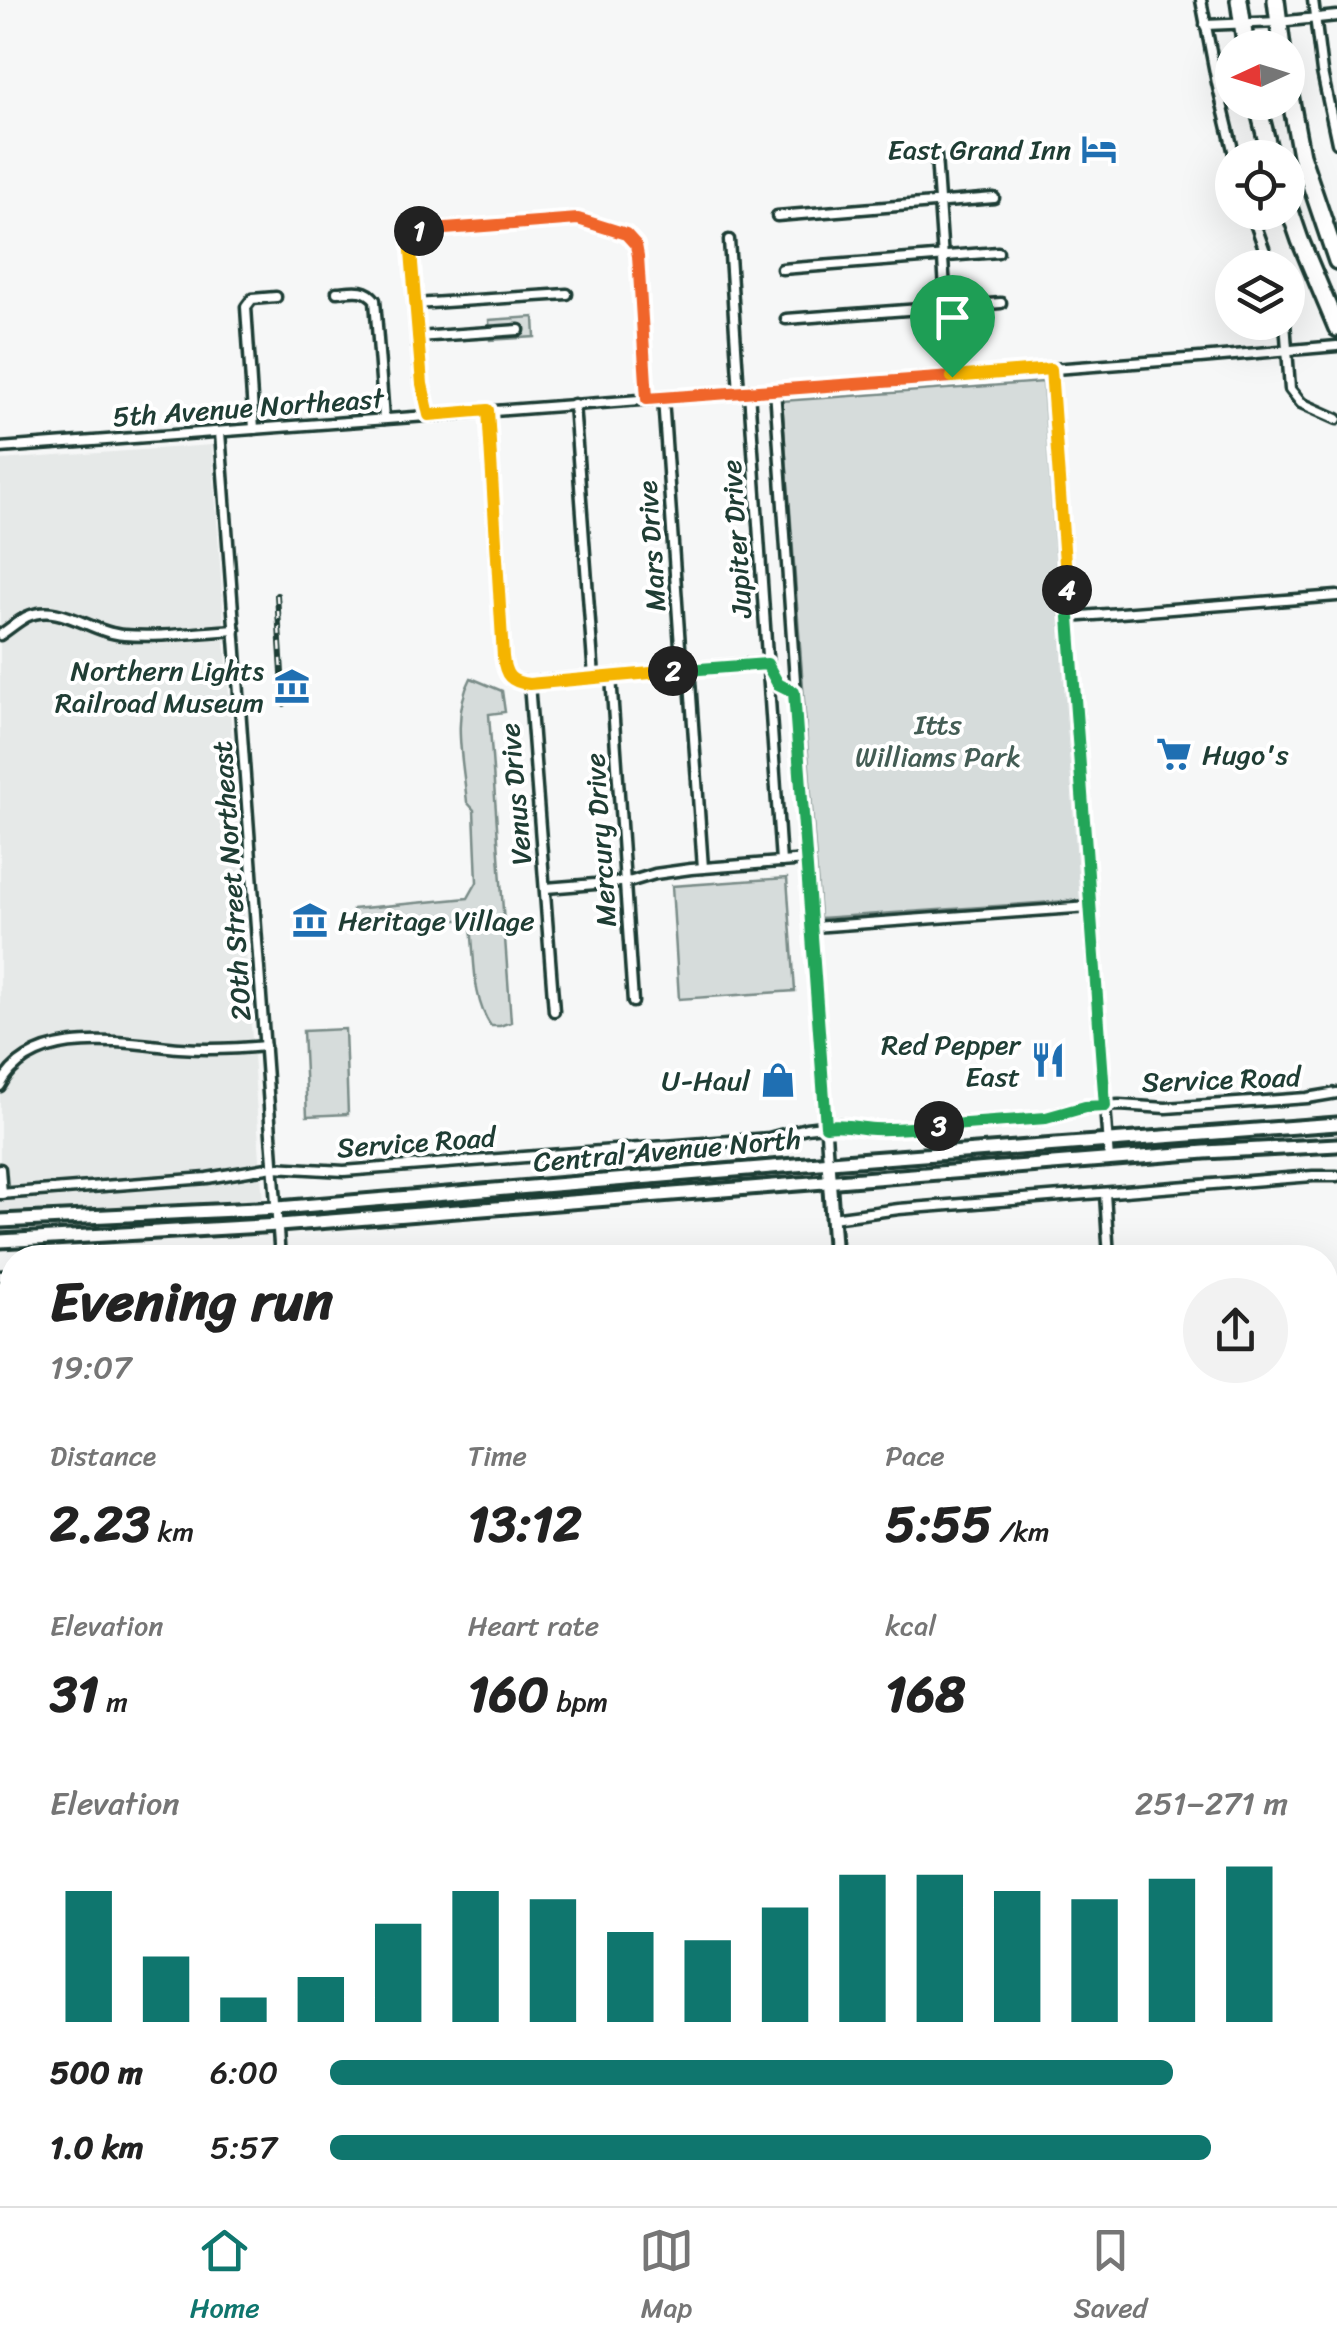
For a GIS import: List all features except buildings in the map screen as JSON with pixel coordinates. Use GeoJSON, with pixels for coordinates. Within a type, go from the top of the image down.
{"type":"FeatureCollection","features":[{"type":"Feature","properties":{"kind":"highway"},"geometry":{"type":"LineString","coordinates":[[1239,0],[1243,30]]}},
{"type":"Feature","properties":{"kind":"highway"},"geometry":{"type":"LineString","coordinates":[[1276,0],[1279,30]]}},
{"type":"Feature","properties":{"kind":"highway"},"geometry":{"type":"LineString","coordinates":[[1295,120],[1302,155],[1337,261]]}},
{"type":"Feature","properties":{"kind":"highway"},"geometry":{"type":"LineString","coordinates":[[1297,230],[1337,328]]}},
{"type":"Feature","properties":{"kind":"main road","name":"Central Avenue North"},"geometry":{"type":"LineString","coordinates":[[0,1222],[278,1208],[1337,1124]]}},
{"type":"Feature","properties":{"kind":"main road","name":"Central Avenue North"},"geometry":{"type":"LineString","coordinates":[[0,1240],[279,1225],[1337,1145]]}},
{"type":"Feature","properties":{"kind":"main road"},"geometry":{"type":"LineString","coordinates":[[828,1162],[834,1245]]}},
{"type":"Feature","properties":{"kind":"street"},"geometry":{"type":"LineString","coordinates":[[1202,0],[1231,140]]}},
{"type":"Feature","properties":{"kind":"street"},"geometry":{"type":"LineString","coordinates":[[1313,0],[1322,72],[1337,143]]}},
{"type":"Feature","properties":{"kind":"street"},"geometry":{"type":"LineString","coordinates":[[1206,24],[1337,16]]}},
{"type":"Feature","properties":{"kind":"street"},"geometry":{"type":"LineString","coordinates":[[936,156],[952,377]]}},
{"type":"Feature","properties":{"kind":"street"},"geometry":{"type":"LineString","coordinates":[[778,216],[994,198]]}},
{"type":"Feature","properties":{"kind":"street"},"geometry":{"type":"LineString","coordinates":[[429,415],[422,384],[415,304],[410,239],[414,232],[578,219],[626,234],[636,245],[647,399]]}},
{"type":"Feature","properties":{"kind":"street","name":"Jupiter Drive"},"geometry":{"type":"LineString","coordinates":[[729,240],[781,862]]}},
{"type":"Feature","properties":{"kind":"street"},"geometry":{"type":"LineString","coordinates":[[782,269],[998,252]]}},
{"type":"Feature","properties":{"kind":"street"},"geometry":{"type":"LineString","coordinates":[[337,292],[362,290],[375,300],[384,419]]}},
{"type":"Feature","properties":{"kind":"street"},"geometry":{"type":"LineString","coordinates":[[415,304],[567,294]]}},
{"type":"Feature","properties":{"kind":"street"},"geometry":{"type":"LineString","coordinates":[[254,429],[246,307],[252,300],[276,297]]}},
{"type":"Feature","properties":{"kind":"street"},"geometry":{"type":"LineString","coordinates":[[786,318],[1001,304]]}},
{"type":"Feature","properties":{"kind":"street"},"geometry":{"type":"LineString","coordinates":[[418,337],[520,330]]}},
{"type":"Feature","properties":{"kind":"street"},"geometry":{"type":"LineString","coordinates":[[1285,340],[1290,390],[1302,402],[1337,420]]}},
{"type":"Feature","properties":{"kind":"street","name":"5th Avenue Northeast"},"geometry":{"type":"LineString","coordinates":[[0,448],[1337,346]]}},
{"type":"Feature","properties":{"kind":"street"},"geometry":{"type":"LineString","coordinates":[[1051,369],[1109,1160]]}},
{"type":"Feature","properties":{"kind":"street"},"geometry":{"type":"LineString","coordinates":[[775,390],[828,1162]]}},
{"type":"Feature","properties":{"kind":"street","name":"Mars Drive"},"geometry":{"type":"LineString","coordinates":[[663,398],[681,661],[690,681],[703,868]]}},
{"type":"Feature","properties":{"kind":"street"},"geometry":{"type":"LineString","coordinates":[[574,404],[594,676]]}},
{"type":"Feature","properties":{"kind":"street","name":"Venus Drive"},"geometry":{"type":"LineString","coordinates":[[488,410],[504,666],[512,680],[529,684],[554,1011]]}},
{"type":"Feature","properties":{"kind":"street","name":"20th Street Northeast"},"geometry":{"type":"LineString","coordinates":[[220,432],[280,1245]]}},
{"type":"Feature","properties":{"kind":"street"},"geometry":{"type":"LineString","coordinates":[[1070,617],[1335,596]]}},
{"type":"Feature","properties":{"kind":"street"},"geometry":{"type":"LineString","coordinates":[[0,635],[28,616],[54,612],[122,635],[235,630]]}},
{"type":"Feature","properties":{"kind":"street"},"geometry":{"type":"LineString","coordinates":[[529,684],[767,664],[778,684],[794,692]]}},
{"type":"Feature","properties":{"kind":"street","name":"Mercury Drive"},"geometry":{"type":"LineString","coordinates":[[611,676],[633,1002]]}},
{"type":"Feature","properties":{"kind":"street"},"geometry":{"type":"LineString","coordinates":[[546,888],[625,882],[703,868],[807,860]]}},
{"type":"Feature","properties":{"kind":"street"},"geometry":{"type":"LineString","coordinates":[[813,927],[1089,908]]}},
{"type":"Feature","properties":{"kind":"street"},"geometry":{"type":"LineString","coordinates":[[0,1086],[6,1074],[25,1057],[91,1041],[206,1049],[265,1046]]}},
{"type":"Feature","properties":{"kind":"street","name":"Service Road"},"geometry":{"type":"LineString","coordinates":[[1,1194],[207,1178],[273,1167],[326,1171],[383,1168],[769,1138],[846,1124],[892,1129],[1046,1118],[1085,1107],[1166,1108],[1337,1093]]}},
{"type":"Feature","properties":{"kind":"street"},"geometry":{"type":"LineString","coordinates":[[0,1169],[1,1194]]}},
{"type":"Feature","properties":{"kind":"street"},"geometry":{"type":"LineString","coordinates":[[832,1218],[899,1209],[1337,1176]]}},
{"type":"Feature","properties":{"kind":"street"},"geometry":{"type":"LineString","coordinates":[[1105,1193],[1108,1245]]}},
{"type":"Feature","properties":{"kind":"shaded area"},"geometry":{"type":"Polygon","coordinates":[[[212,445],[263,1203],[0,1221],[0,460],[212,445]]]}},
{"type":"Feature","properties":{"kind":"green space"},"geometry":{"type":"Polygon","coordinates":[[[534,317],[535,337],[490,340],[489,320],[534,317]]]}},
{"type":"Feature","properties":{"kind":"green space","name":"Itts Williams Park"},"geometry":{"type":"Polygon","coordinates":[[[1043,382],[1082,900],[820,918],[782,401],[1043,382]]]}},
{"type":"Feature","properties":{"kind":"green space"},"geometry":{"type":"Polygon","coordinates":[[[471,678],[502,691],[505,712],[489,714],[511,1022],[500,1026],[491,1026],[480,1004],[471,927],[465,920],[351,920],[353,909],[468,898],[477,882],[474,810],[467,802],[460,739],[461,707],[471,678]]]}},
{"type":"Feature","properties":{"kind":"green space"},"geometry":{"type":"Polygon","coordinates":[[[787,878],[795,991],[679,999],[672,886],[787,878]]]}},
{"type":"Feature","properties":{"kind":"green space"},"geometry":{"type":"Polygon","coordinates":[[[345,1029],[348,1114],[307,1116],[303,1031],[345,1029]]]}},
{"type":"Feature","properties":{"kind":"railway"},"geometry":{"type":"LineString","coordinates":[[277,595],[284,704]]}},
{"type":"Feature","properties":{"kind":"place","name":"East Grand Inn"},"geometry":{"type":"Point","coordinates":[1099,149]}},
{"type":"Feature","properties":{"kind":"place","name":"Northern Lights Railroad Museum"},"geometry":{"type":"Point","coordinates":[292,686]}},
{"type":"Feature","properties":{"kind":"place","name":"Hugo's"},"geometry":{"type":"Point","coordinates":[1174,754]}},
{"type":"Feature","properties":{"kind":"place","name":"Heritage Village"},"geometry":{"type":"Point","coordinates":[310,920]}},
{"type":"Feature","properties":{"kind":"place","name":"Red Pepper East"},"geometry":{"type":"Point","coordinates":[1048,1060]}},
{"type":"Feature","properties":{"kind":"place","name":"U-Haul"},"geometry":{"type":"Point","coordinates":[778,1080]}},
{"type":"Feature","properties":{"kind":"route"},"geometry":{"type":"LineString","coordinates":[[578,219],[626,234],[636,245],[638,256],[647,399],[952,377],[1051,369],[1105,1106],[1085,1107],[1046,1118],[892,1129],[826,1126],[794,692],[782,688],[767,664],[529,684],[509,677],[503,657],[488,410],[429,415],[422,384],[410,239],[420,231],[578,219]]}}]}
